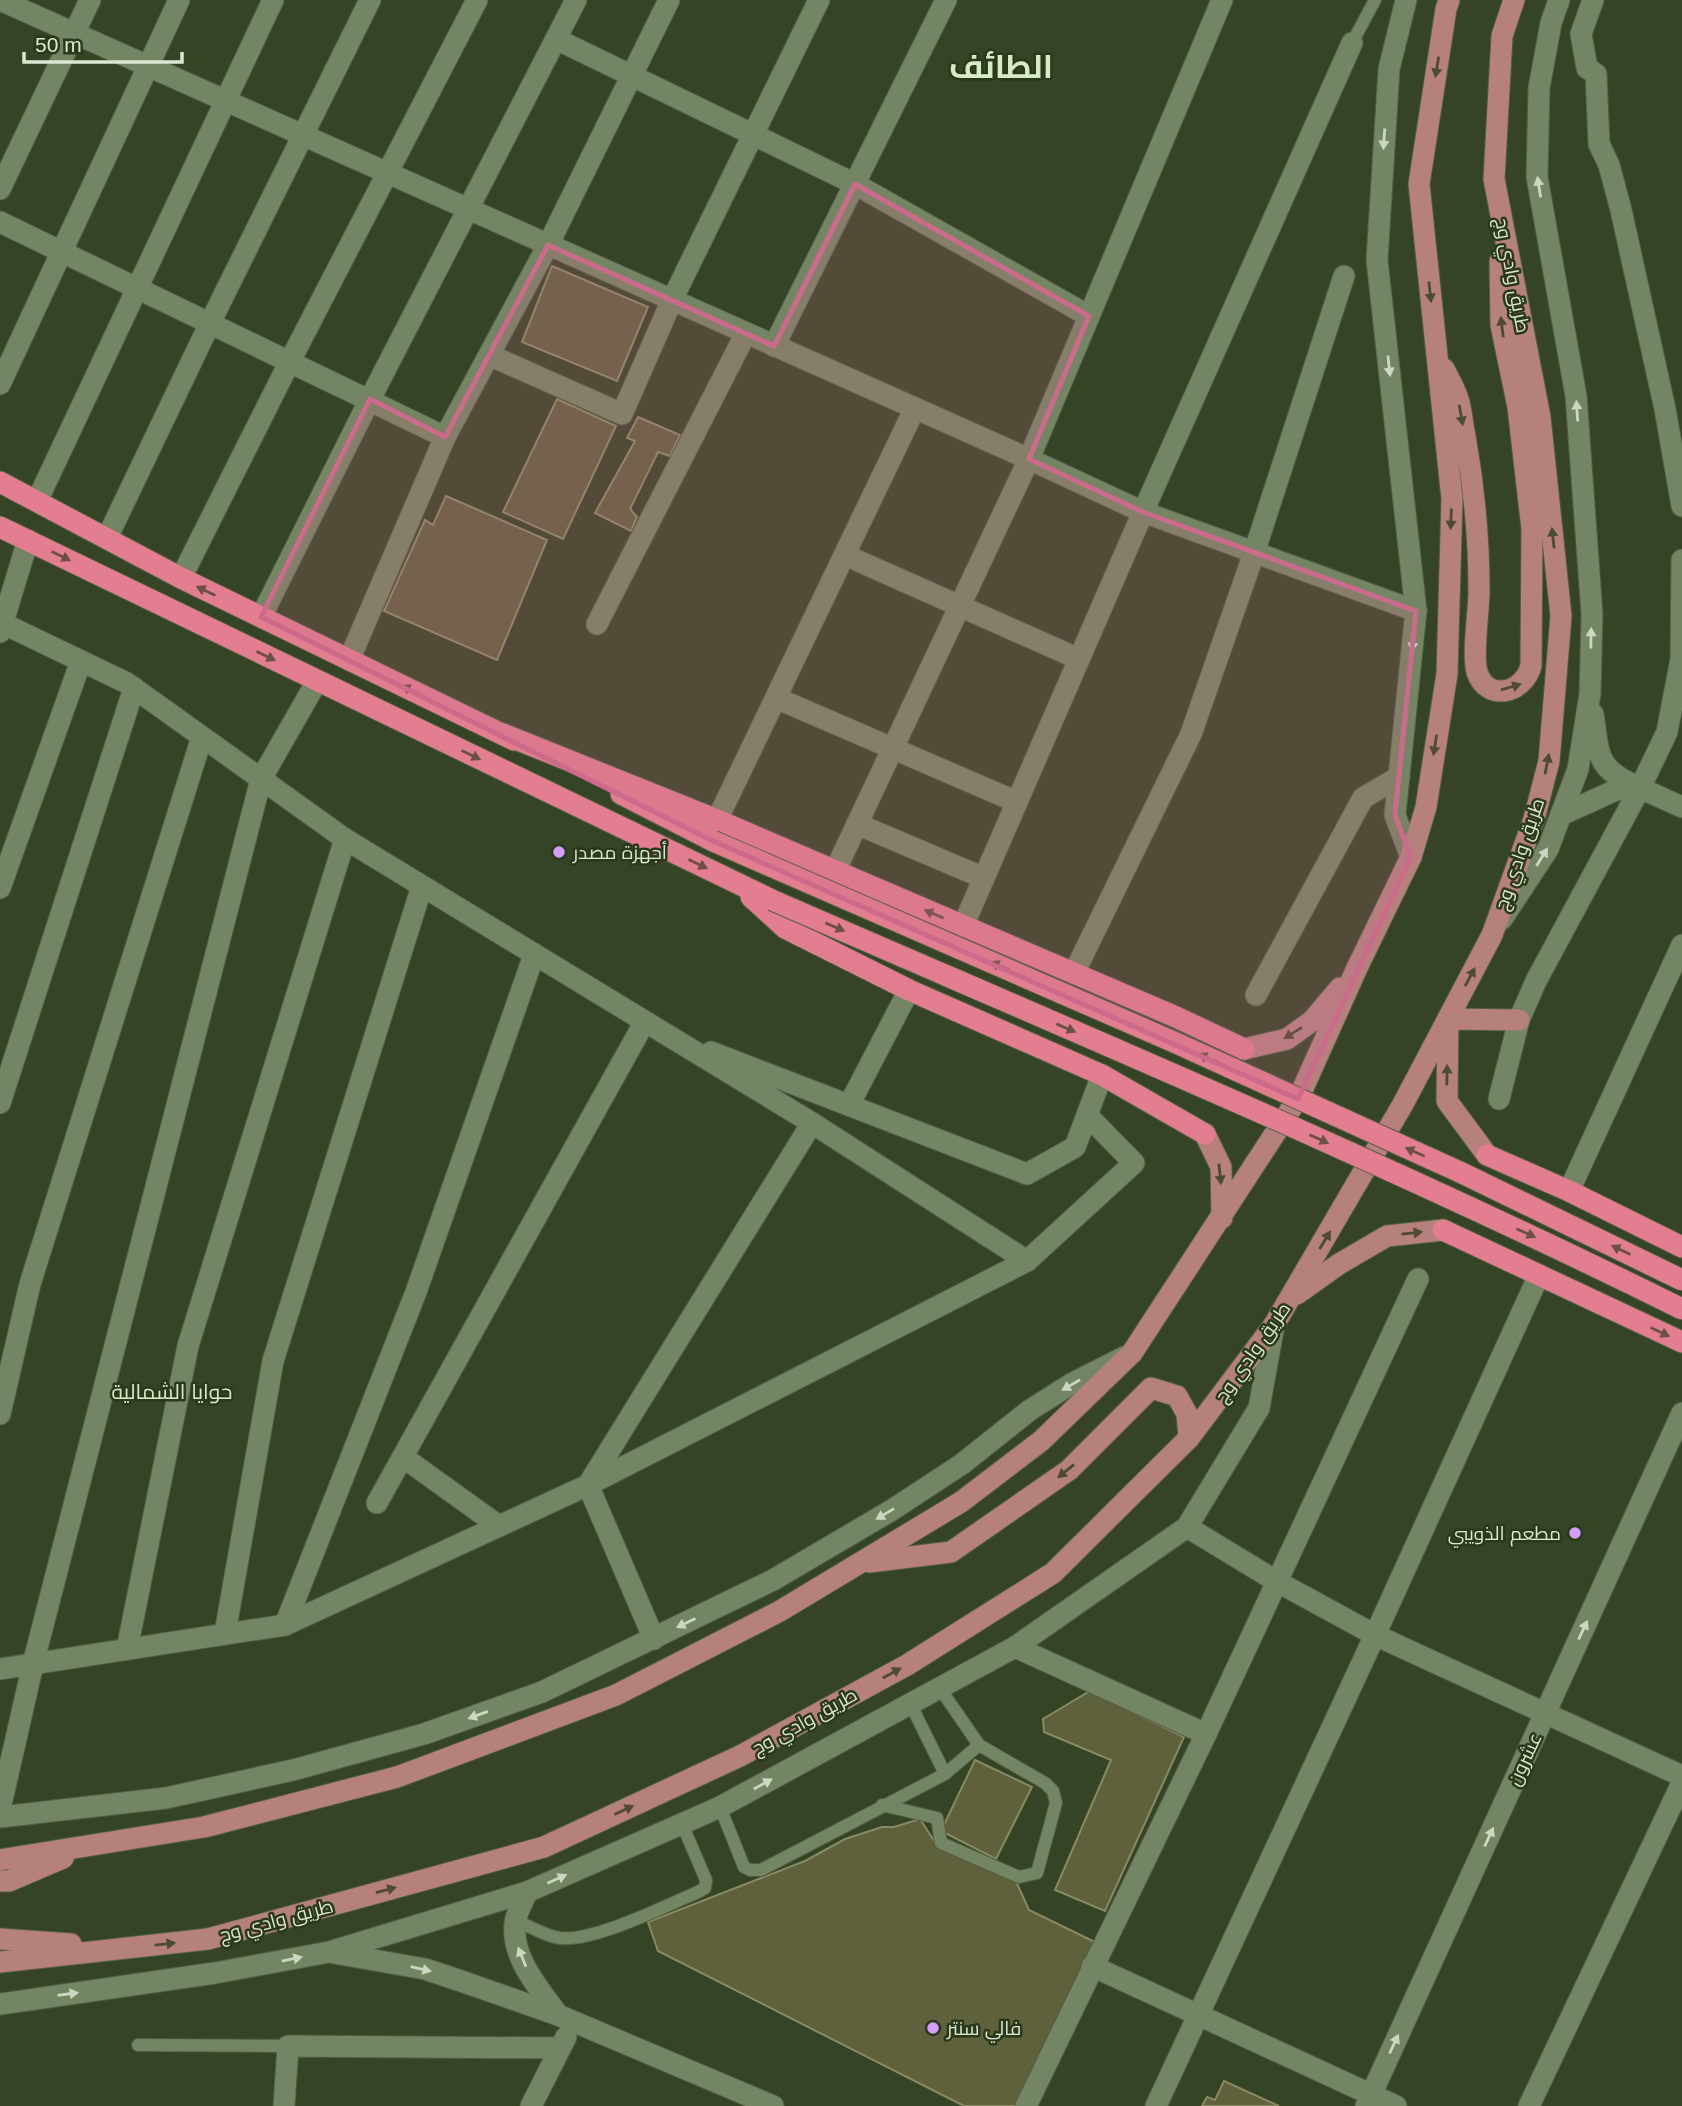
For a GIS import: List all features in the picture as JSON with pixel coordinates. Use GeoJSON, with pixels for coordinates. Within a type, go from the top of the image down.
{"type":"FeatureCollection","features":[{"type":"Feature","properties":{"kind":"highway"},"geometry":{"type":"LineString","coordinates":[[0,482],[181,578],[503,734],[713,841],[1176,1043],[1462,1173],[1682,1280]]}},
{"type":"Feature","properties":{"kind":"highway"},"geometry":{"type":"LineString","coordinates":[[0,527],[772,900],[1255,1110],[1547,1242],[1682,1309]]}},
{"type":"Feature","properties":{"kind":"highway"},"geometry":{"type":"LineString","coordinates":[[503,734],[718,820],[1176,1017],[1244,1049]]}},
{"type":"Feature","properties":{"kind":"highway"},"geometry":{"type":"LineString","coordinates":[[737,883],[785,928],[909,990],[1102,1075],[1205,1133]]}},
{"type":"Feature","properties":{"kind":"highway"},"geometry":{"type":"LineString","coordinates":[[1487,1155],[1569,1191],[1682,1247]]}},
{"type":"Feature","properties":{"kind":"highway"},"geometry":{"type":"LineString","coordinates":[[1443,1230],[1682,1342]]}},
{"type":"Feature","properties":{"kind":"main road"},"geometry":{"type":"LineString","coordinates":[[0,1860],[204,1827],[397,1777],[616,1695],[780,1611],[961,1502],[1041,1441],[1132,1353],[1300,1095],[1411,857],[1426,807],[1447,674],[1451,499],[1419,184],[1446,9],[1450,0]]}},
{"type":"Feature","properties":{"kind":"main road","name":"طريق وادي وج"},"geometry":{"type":"LineString","coordinates":[[0,1962],[208,1939],[544,1847],[740,1756],[907,1665],[1053,1573],[1189,1438],[1274,1325],[1403,1104],[1492,935],[1534,819],[1549,761],[1561,616],[1540,417],[1494,179],[1502,36],[1514,0]]}},
{"type":"Feature","properties":{"kind":"main road"},"geometry":{"type":"LineString","coordinates":[[1436,351],[1458,399],[1472,477],[1479,590],[1477,671],[1488,686],[1506,691],[1524,683],[1531,666],[1532,529],[1518,407],[1501,325],[1499,207]]}},
{"type":"Feature","properties":{"kind":"main road"},"geometry":{"type":"LineString","coordinates":[[1244,1049],[1287,1039],[1312,1021],[1357,968]]}},
{"type":"Feature","properties":{"kind":"main road"},"geometry":{"type":"LineString","coordinates":[[1487,1155],[1447,1101],[1448,1019],[1519,1020]]}},
{"type":"Feature","properties":{"kind":"main road"},"geometry":{"type":"LineString","coordinates":[[1205,1133],[1221,1167],[1222,1218]]}},
{"type":"Feature","properties":{"kind":"main road"},"geometry":{"type":"LineString","coordinates":[[1290,1299],[1339,1264],[1387,1236],[1443,1230]]}},
{"type":"Feature","properties":{"kind":"main road"},"geometry":{"type":"LineString","coordinates":[[859,1563],[951,1552],[1069,1470],[1151,1388],[1177,1396],[1186,1414],[1189,1438]]}},
{"type":"Feature","properties":{"kind":"main road"},"geometry":{"type":"LineString","coordinates":[[0,1881],[9,1881],[94,1845]]}},
{"type":"Feature","properties":{"kind":"main road"},"geometry":{"type":"LineString","coordinates":[[0,1939],[125,1948]]}},
{"type":"Feature","properties":{"kind":"street"},"geometry":{"type":"LineString","coordinates":[[0,0],[1143,512],[1416,611]]}},
{"type":"Feature","properties":{"kind":"street"},"geometry":{"type":"LineString","coordinates":[[0,189],[90,0]]}},
{"type":"Feature","properties":{"kind":"street"},"geometry":{"type":"LineString","coordinates":[[0,384],[179,0]]}},
{"type":"Feature","properties":{"kind":"street"},"geometry":{"type":"LineString","coordinates":[[37,501],[273,0]]}},
{"type":"Feature","properties":{"kind":"street"},"geometry":{"type":"LineString","coordinates":[[107,538],[370,0]]}},
{"type":"Feature","properties":{"kind":"street"},"geometry":{"type":"LineString","coordinates":[[181,578],[477,0]]}},
{"type":"Feature","properties":{"kind":"street"},"geometry":{"type":"LineString","coordinates":[[261,617],[576,0]]}},
{"type":"Feature","properties":{"kind":"street"},"geometry":{"type":"LineString","coordinates":[[349,660],[445,437],[548,245],[669,0]]}},
{"type":"Feature","properties":{"kind":"street"},"geometry":{"type":"LineString","coordinates":[[489,355],[622,414],[672,300],[819,0]]}},
{"type":"Feature","properties":{"kind":"street"},"geometry":{"type":"LineString","coordinates":[[774,345],[946,0]]}},
{"type":"Feature","properties":{"kind":"street"},"geometry":{"type":"LineString","coordinates":[[835,871],[1029,459],[1222,0]]}},
{"type":"Feature","properties":{"kind":"street"},"geometry":{"type":"LineString","coordinates":[[1406,0],[1389,69],[1377,260],[1416,611],[1395,815],[1411,857]]}},
{"type":"Feature","properties":{"kind":"street"},"geometry":{"type":"LineString","coordinates":[[1492,935],[1548,849],[1577,769],[1590,694],[1591,614],[1576,396],[1538,177],[1539,88],[1559,0]]}},
{"type":"Feature","properties":{"kind":"street"},"geometry":{"type":"LineString","coordinates":[[1593,0],[1581,34],[1587,68],[1596,74],[1599,144],[1609,165],[1621,210],[1665,409],[1682,506]]}},
{"type":"Feature","properties":{"kind":"street"},"geometry":{"type":"LineString","coordinates":[[556,39],[855,184],[1089,316]]}},
{"type":"Feature","properties":{"kind":"street"},"geometry":{"type":"LineString","coordinates":[[963,926],[1143,512],[1352,43]]}},
{"type":"Feature","properties":{"kind":"street"},"geometry":{"type":"LineString","coordinates":[[0,222],[445,437]]}},
{"type":"Feature","properties":{"kind":"street"},"geometry":{"type":"LineString","coordinates":[[1074,973],[1191,734],[1254,553],[1344,276]]}},
{"type":"Feature","properties":{"kind":"street"},"geometry":{"type":"LineString","coordinates":[[597,624],[746,333]]}},
{"type":"Feature","properties":{"kind":"street"},"geometry":{"type":"LineString","coordinates":[[718,820],[915,408]]}},
{"type":"Feature","properties":{"kind":"street"},"geometry":{"type":"LineString","coordinates":[[28,540],[2,628],[81,661],[134,688],[345,839],[812,1124],[1027,1261]]}},
{"type":"Feature","properties":{"kind":"street"},"geometry":{"type":"LineString","coordinates":[[845,555],[1079,659]]}},
{"type":"Feature","properties":{"kind":"street"},"geometry":{"type":"LineString","coordinates":[[1499,1099],[1519,1020],[1536,981],[1640,788],[1667,732],[1681,659],[1682,560]]}},
{"type":"Feature","properties":{"kind":"street"},"geometry":{"type":"LineString","coordinates":[[0,888],[81,661]]}},
{"type":"Feature","properties":{"kind":"street"},"geometry":{"type":"LineString","coordinates":[[0,1809],[33,1664],[261,779],[317,681]]}},
{"type":"Feature","properties":{"kind":"street"},"geometry":{"type":"LineString","coordinates":[[0,1103],[134,688]]}},
{"type":"Feature","properties":{"kind":"street"},"geometry":{"type":"LineString","coordinates":[[1590,694],[1600,758],[1615,777],[1682,807]]}},
{"type":"Feature","properties":{"kind":"street"},"geometry":{"type":"LineString","coordinates":[[776,698],[1017,802]]}},
{"type":"Feature","properties":{"kind":"street"},"geometry":{"type":"LineString","coordinates":[[0,1413],[30,1284],[202,737]]}},
{"type":"Feature","properties":{"kind":"street"},"geometry":{"type":"LineString","coordinates":[[1256,995],[1363,798],[1399,777]]}},
{"type":"Feature","properties":{"kind":"street"},"geometry":{"type":"LineString","coordinates":[[1561,815],[1616,790],[1640,788]]}},
{"type":"Feature","properties":{"kind":"street"},"geometry":{"type":"LineString","coordinates":[[857,824],[984,878]]}},
{"type":"Feature","properties":{"kind":"street"},"geometry":{"type":"LineString","coordinates":[[127,1648],[188,1346],[345,839]]}},
{"type":"Feature","properties":{"kind":"street"},"geometry":{"type":"LineString","coordinates":[[225,1633],[273,1361],[422,886]]}},
{"type":"Feature","properties":{"kind":"street"},"geometry":{"type":"LineString","coordinates":[[1569,1191],[1682,945]]}},
{"type":"Feature","properties":{"kind":"street"},"geometry":{"type":"LineString","coordinates":[[285,1625],[416,1292],[534,955]]}},
{"type":"Feature","properties":{"kind":"street"},"geometry":{"type":"LineString","coordinates":[[849,1105],[909,990]]}},
{"type":"Feature","properties":{"kind":"street"},"geometry":{"type":"LineString","coordinates":[[651,1027],[1027,1174],[1075,1147],[1102,1075]]}},
{"type":"Feature","properties":{"kind":"street"},"geometry":{"type":"LineString","coordinates":[[377,1503],[651,1027]]}},
{"type":"Feature","properties":{"kind":"street"},"geometry":{"type":"LineString","coordinates":[[0,1670],[285,1625],[587,1485],[1027,1261],[1135,1163],[1088,1116]]}},
{"type":"Feature","properties":{"kind":"street"},"geometry":{"type":"LineString","coordinates":[[587,1485],[812,1124]]}},
{"type":"Feature","properties":{"kind":"street"},"geometry":{"type":"LineString","coordinates":[[1156,2106],[1539,1275]]}},
{"type":"Feature","properties":{"kind":"street"},"geometry":{"type":"LineString","coordinates":[[1026,2106],[1206,1734],[1418,1279]]}},
{"type":"Feature","properties":{"kind":"street"},"geometry":{"type":"LineString","coordinates":[[0,2004],[215,1973],[329,1952],[527,1892],[720,1807],[1015,1647],[1187,1527],[1259,1408],[1274,1325]]}},
{"type":"Feature","properties":{"kind":"street"},"geometry":{"type":"LineString","coordinates":[[0,1817],[166,1798],[332,1759],[424,1734],[542,1692],[774,1580],[892,1510],[962,1464],[1030,1410],[1071,1384],[1132,1353]]}},
{"type":"Feature","properties":{"kind":"street","name":"عشرون"},"geometry":{"type":"LineString","coordinates":[[1368,2100],[1682,1413]]}},
{"type":"Feature","properties":{"kind":"street"},"geometry":{"type":"LineString","coordinates":[[403,1457],[499,1526]]}},
{"type":"Feature","properties":{"kind":"street"},"geometry":{"type":"LineString","coordinates":[[587,1485],[654,1639]]}},
{"type":"Feature","properties":{"kind":"street"},"geometry":{"type":"LineString","coordinates":[[1187,1527],[1276,1581],[1375,1635],[1682,1776]]}},
{"type":"Feature","properties":{"kind":"street"},"geometry":{"type":"LineString","coordinates":[[1015,1647],[1206,1734]]}},
{"type":"Feature","properties":{"kind":"street"},"geometry":{"type":"LineString","coordinates":[[1529,2106],[1682,1783]]}},
{"type":"Feature","properties":{"kind":"street"},"geometry":{"type":"LineString","coordinates":[[527,1892],[515,1920],[515,1939],[523,1963],[565,2018],[560,2048],[531,2106]]}},
{"type":"Feature","properties":{"kind":"street"},"geometry":{"type":"LineString","coordinates":[[329,1952],[425,1969],[565,2018],[774,2106]]}},
{"type":"Feature","properties":{"kind":"street"},"geometry":{"type":"LineString","coordinates":[[1093,1966],[1368,2100],[1396,2106]]}},
{"type":"Feature","properties":{"kind":"street"},"geometry":{"type":"LineString","coordinates":[[284,2106],[288,2046],[560,2048]]}},
{"type":"Feature","properties":{"kind":"lane"},"geometry":{"type":"LineString","coordinates":[[1352,43],[1375,0]]}},
{"type":"Feature","properties":{"kind":"lane"},"geometry":{"type":"LineString","coordinates":[[882,1805],[937,1818],[941,1843],[1019,1877],[1037,1872],[1056,1803],[1053,1791],[1045,1783],[979,1745],[939,1688]]}},
{"type":"Feature","properties":{"kind":"lane"},"geometry":{"type":"LineString","coordinates":[[910,1703],[945,1774]]}},
{"type":"Feature","properties":{"kind":"lane"},"geometry":{"type":"LineString","coordinates":[[720,1807],[744,1867],[761,1870],[945,1774],[979,1745]]}},
{"type":"Feature","properties":{"kind":"lane"},"geometry":{"type":"LineString","coordinates":[[515,1920],[558,1937],[575,1938],[595,1934],[705,1888],[706,1880],[682,1824]]}},
{"type":"Feature","properties":{"kind":"lane"},"geometry":{"type":"LineString","coordinates":[[138,2045],[288,2046]]}},
{"type":"Feature","properties":{"kind":"highlighted area"},"geometry":{"type":"Polygon","coordinates":[[[855,184],[1089,316],[1029,459],[1143,512],[1416,611],[1395,815],[1411,857],[1298,1099],[713,841],[261,617],[370,399],[445,437],[548,245],[774,346],[855,184]]]}},
{"type":"Feature","properties":{"kind":"building"},"geometry":{"type":"Polygon","coordinates":[[[552,266],[648,307],[617,381],[522,342],[552,266]]]}},
{"type":"Feature","properties":{"kind":"building"},"geometry":{"type":"Polygon","coordinates":[[[557,399],[616,426],[563,539],[503,512],[557,399]]]}},
{"type":"Feature","properties":{"kind":"building"},"geometry":{"type":"Polygon","coordinates":[[[638,417],[680,435],[670,456],[658,452],[630,509],[637,517],[631,531],[595,513],[635,441],[627,438],[638,417]]]}},
{"type":"Feature","properties":{"kind":"building"},"geometry":{"type":"Polygon","coordinates":[[[446,496],[547,540],[497,660],[384,611],[425,520],[433,525],[446,496]]]}},
{"type":"Feature","properties":{"kind":"building"},"geometry":{"type":"Polygon","coordinates":[[[1090,1691],[1184,1737],[1105,1911],[1055,1890],[1111,1760],[1044,1732],[1043,1719],[1090,1691]]]}},
{"type":"Feature","properties":{"kind":"building"},"geometry":{"type":"Polygon","coordinates":[[[975,1760],[1032,1787],[996,1859],[941,1831],[975,1760]]]}},
{"type":"Feature","properties":{"kind":"building","name":"فالي سنتر"},"geometry":{"type":"Polygon","coordinates":[[[920,1819],[938,1847],[1015,1879],[1029,1910],[1095,1942],[1020,2106],[964,2106],[658,1951],[648,1922],[805,1861],[845,1839],[920,1819]]]}},
{"type":"Feature","properties":{"kind":"building"},"geometry":{"type":"Polygon","coordinates":[[[1224,2081],[1279,2106],[1202,2106],[1207,2097],[1215,2100],[1224,2081]]]}},
{"type":"Feature","properties":{"kind":"place","name":"أجهزة مصدر"},"geometry":{"type":"Point","coordinates":[559,852]}},
{"type":"Feature","properties":{"kind":"place","name":"مطعم الذويبي"},"geometry":{"type":"Point","coordinates":[1575,1533]}},
{"type":"Feature","properties":{"kind":"place","name":"فالي سنتر"},"geometry":{"type":"Point","coordinates":[933,2028]}},
{"type":"Feature","properties":{"kind":"district","name":"الطائف"},"geometry":{"type":"Point","coordinates":[1001,66]}},
{"type":"Feature","properties":{"kind":"district","name":"حوايا الشمالية"},"geometry":{"type":"Point","coordinates":[172,1392]}}]}
